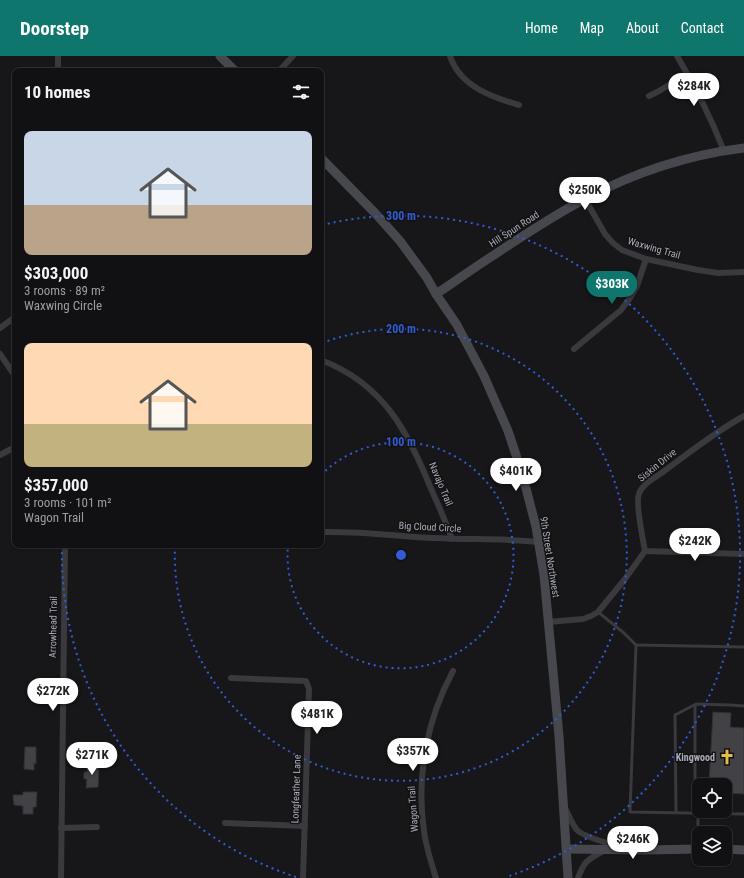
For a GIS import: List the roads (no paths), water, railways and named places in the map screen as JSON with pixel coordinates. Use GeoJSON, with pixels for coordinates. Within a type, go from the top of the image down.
{"type":"FeatureCollection","features":[{"type":"Feature","properties":{"kind":"street"},"geometry":{"type":"LineString","coordinates":[[58,56],[58,68]]}},
{"type":"Feature","properties":{"kind":"street"},"geometry":{"type":"LineString","coordinates":[[220,56],[232,68]]}},
{"type":"Feature","properties":{"kind":"street"},"geometry":{"type":"LineString","coordinates":[[282,68],[293,56]]}},
{"type":"Feature","properties":{"kind":"street"},"geometry":{"type":"LineString","coordinates":[[450,56],[458,72],[470,85],[492,96],[519,105]]}},
{"type":"Feature","properties":{"kind":"street"},"geometry":{"type":"LineString","coordinates":[[677,56],[716,130],[724,151]]}},
{"type":"Feature","properties":{"kind":"street"},"geometry":{"type":"LineString","coordinates":[[649,96],[687,74]]}},
{"type":"Feature","properties":{"kind":"street","name":"Hill Spun Road"},"geometry":{"type":"LineString","coordinates":[[436,294],[542,224],[585,199],[619,182],[649,170],[693,157],[744,148]]}},
{"type":"Feature","properties":{"kind":"street","name":"9th Street Northwest"},"geometry":{"type":"LineString","coordinates":[[324,161],[400,241],[422,272],[458,325],[484,376],[508,431],[528,492],[539,542],[544,575],[559,736],[568,878]]}},
{"type":"Feature","properties":{"kind":"street","name":"Waxwing Trail"},"geometry":{"type":"LineString","coordinates":[[585,199],[605,234],[622,250],[646,259],[698,270],[744,272]]}},
{"type":"Feature","properties":{"kind":"street"},"geometry":{"type":"LineString","coordinates":[[574,349],[621,310],[637,286],[646,259]]}},
{"type":"Feature","properties":{"kind":"street"},"geometry":{"type":"LineString","coordinates":[[0,328],[12,319]]}},
{"type":"Feature","properties":{"kind":"street"},"geometry":{"type":"LineString","coordinates":[[0,354],[12,372]]}},
{"type":"Feature","properties":{"kind":"street","name":"Navajo Trail"},"geometry":{"type":"LineString","coordinates":[[324,361],[340,368],[364,384],[378,396],[396,417],[405,431],[424,469],[452,539]]}},
{"type":"Feature","properties":{"kind":"street","name":"Siskin Drive"},"geometry":{"type":"LineString","coordinates":[[645,551],[638,510],[638,494],[646,484],[717,432],[744,416]]}},
{"type":"Feature","properties":{"kind":"street"},"geometry":{"type":"LineString","coordinates":[[0,455],[12,449]]}},
{"type":"Feature","properties":{"kind":"street","name":"Big Cloud Circle"},"geometry":{"type":"LineString","coordinates":[[324,532],[539,542]]}},
{"type":"Feature","properties":{"kind":"street","name":"Arrowhead Trail"},"geometry":{"type":"LineString","coordinates":[[61,878],[65,548]]}},
{"type":"Feature","properties":{"kind":"street"},"geometry":{"type":"LineString","coordinates":[[548,622],[583,619],[598,612],[625,579],[645,551],[744,554]]}},
{"type":"Feature","properties":{"kind":"street","name":"Wagon Trail"},"geometry":{"type":"LineString","coordinates":[[436,878],[424,832],[421,807],[422,776],[433,717],[453,671]]}},
{"type":"Feature","properties":{"kind":"street","name":"Longfeather Lane"},"geometry":{"type":"LineString","coordinates":[[231,678],[306,681],[309,689],[303,878]]}},
{"type":"Feature","properties":{"kind":"street"},"geometry":{"type":"LineString","coordinates":[[564,805],[576,829],[580,832],[624,849]]}},
{"type":"Feature","properties":{"kind":"street"},"geometry":{"type":"LineString","coordinates":[[225,823],[304,826]]}},
{"type":"Feature","properties":{"kind":"street"},"geometry":{"type":"LineString","coordinates":[[61,828],[97,827]]}},
{"type":"Feature","properties":{"kind":"street"},"geometry":{"type":"LineString","coordinates":[[567,849],[692,849]]}},
{"type":"Feature","properties":{"kind":"street"},"geometry":{"type":"LineString","coordinates":[[578,878],[582,867],[586,862],[606,849]]}},
{"type":"Feature","properties":{"kind":"street"},"geometry":{"type":"LineString","coordinates":[[732,849],[744,850]]}},
{"type":"Feature","properties":{"kind":"lane"},"geometry":{"type":"LineString","coordinates":[[598,612],[624,632],[636,645],[630,812],[692,813]]}},
{"type":"Feature","properties":{"kind":"lane"},"geometry":{"type":"LineString","coordinates":[[636,645],[744,648]]}},
{"type":"Feature","properties":{"kind":"lane"},"geometry":{"type":"LineString","coordinates":[[676,812],[675,715],[695,705],[744,706]]}},
{"type":"Feature","properties":{"kind":"lane"},"geometry":{"type":"LineString","coordinates":[[695,705],[695,778]]}},
{"type":"Feature","properties":{"kind":"lane"},"geometry":{"type":"LineString","coordinates":[[732,814],[744,814]]}},
{"type":"Feature","properties":{"kind":"place","name":"Kingwood"},"geometry":{"type":"Point","coordinates":[727,757]}}]}
